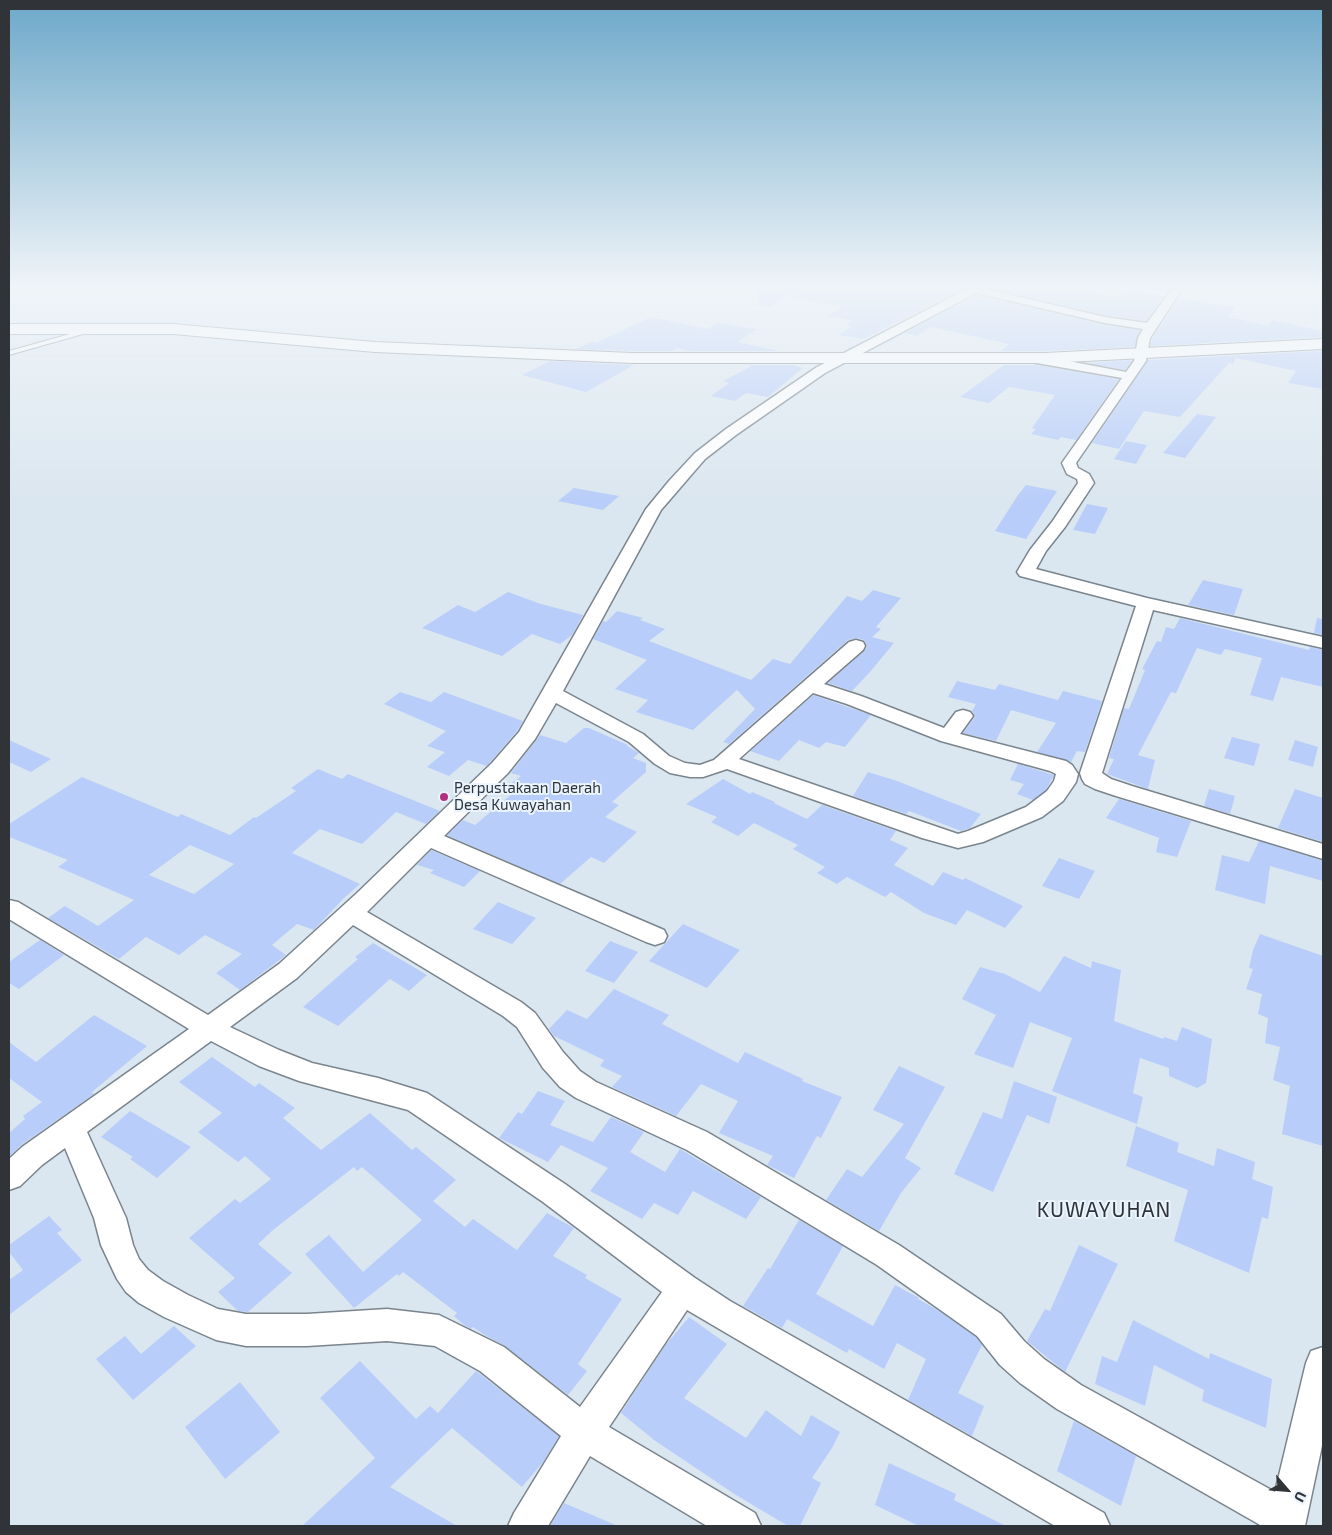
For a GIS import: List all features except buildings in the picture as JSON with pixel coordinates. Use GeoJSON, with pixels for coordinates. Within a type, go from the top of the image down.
{"type":"FeatureCollection","features":[{"type":"Feature","properties":{"kind":"street"},"geometry":{"type":"LineString","coordinates":[[9,1177],[32,1156],[288,971],[351,913],[500,768],[528,736],[654,509],[674,484],[700,456],[731,432],[838,361]]}},
{"type":"Feature","properties":{"kind":"street"},"geometry":{"type":"LineString","coordinates":[[1045,361],[1130,376]]}},
{"type":"Feature","properties":{"kind":"street"},"geometry":{"type":"LineString","coordinates":[[1140,361],[1068,463],[1072,470],[1084,477],[1086,483],[1059,524],[1038,550],[1026,572],[1146,603],[1323,642]]}},
{"type":"Feature","properties":{"kind":"street"},"geometry":{"type":"LineString","coordinates":[[1146,603],[1092,766],[1091,774],[1093,779],[1102,784],[1323,852]]}},
{"type":"Feature","properties":{"kind":"street"},"geometry":{"type":"LineString","coordinates":[[552,693],[636,738],[662,760],[690,772],[703,771],[714,768],[725,761],[856,646]]}},
{"type":"Feature","properties":{"kind":"street"},"geometry":{"type":"LineString","coordinates":[[810,686],[854,700],[948,737],[1064,770],[1092,766]]}},
{"type":"Feature","properties":{"kind":"street"},"geometry":{"type":"LineString","coordinates":[[948,737],[963,716]]}},
{"type":"Feature","properties":{"kind":"street"},"geometry":{"type":"LineString","coordinates":[[725,761],[930,833],[958,840],[975,837],[1034,812],[1055,796],[1065,782],[1067,774],[1064,770]]}},
{"type":"Feature","properties":{"kind":"street"},"geometry":{"type":"LineString","coordinates":[[428,838],[655,936]]}},
{"type":"Feature","properties":{"kind":"street"},"geometry":{"type":"LineString","coordinates":[[9,908],[209,1028],[269,1058],[309,1073],[417,1101],[554,1193],[683,1289],[718,1312],[1091,1526]]}},
{"type":"Feature","properties":{"kind":"street"},"geometry":{"type":"LineString","coordinates":[[351,913],[512,1009],[526,1020],[553,1060],[570,1079],[586,1090],[697,1141],[888,1255],[989,1325],[1012,1353],[1032,1371],[1068,1397],[1287,1523],[1323,1363]]}},
{"type":"Feature","properties":{"kind":"street"},"geometry":{"type":"LineString","coordinates":[[71,1128],[110,1218],[128,1269],[137,1281],[151,1292],[176,1306],[216,1324],[246,1330],[307,1330],[387,1326],[438,1331],[492,1360],[584,1432],[742,1526]]}},
{"type":"Feature","properties":{"kind":"street"},"geometry":{"type":"LineString","coordinates":[[527,1526],[584,1432],[683,1289]]}},
{"type":"Feature","properties":{"kind":"place","name":"Perpustakaan Daerah Desa Kuwayahan"},"geometry":{"type":"Point","coordinates":[444,797]}},
{"type":"Feature","properties":{"kind":"district","name":"KUWAYUHAN"},"geometry":{"type":"Point","coordinates":[1104,1210]}}]}
